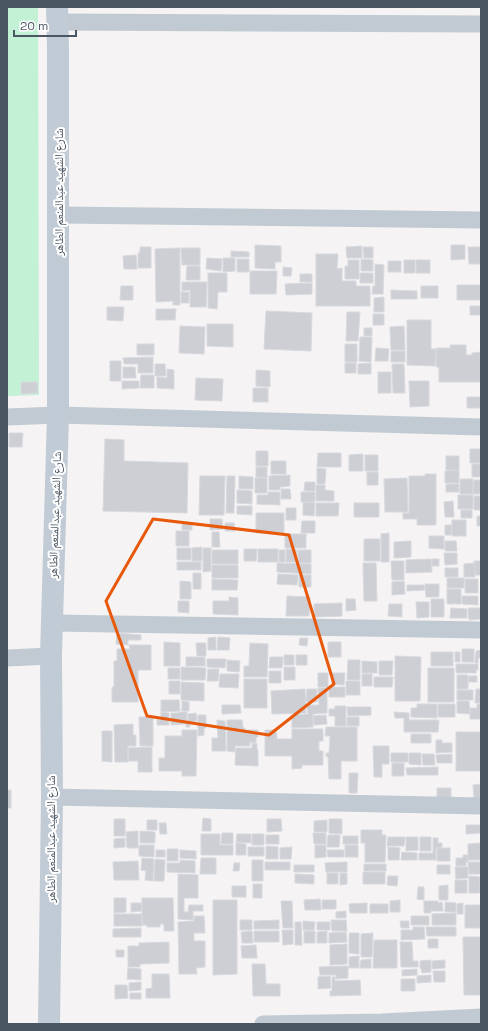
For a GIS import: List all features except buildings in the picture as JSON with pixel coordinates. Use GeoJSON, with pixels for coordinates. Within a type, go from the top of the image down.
{"type":"FeatureCollection","features":[{"type":"Feature","properties":{"kind":"street"},"geometry":{"type":"LineString","coordinates":[[57,15],[481,24]]}},
{"type":"Feature","properties":{"kind":"street","name":"شارع الشهيد عبدالمنعم الطاهر"},"geometry":{"type":"LineString","coordinates":[[49,1024],[52,797],[51,656],[58,415],[59,215],[57,15]]}},
{"type":"Feature","properties":{"kind":"street"},"geometry":{"type":"LineString","coordinates":[[59,215],[481,220]]}},
{"type":"Feature","properties":{"kind":"street"},"geometry":{"type":"LineString","coordinates":[[7,417],[58,415],[481,427]]}},
{"type":"Feature","properties":{"kind":"street"},"geometry":{"type":"LineString","coordinates":[[52,623],[481,630]]}},
{"type":"Feature","properties":{"kind":"street"},"geometry":{"type":"LineString","coordinates":[[7,658],[51,656]]}},
{"type":"Feature","properties":{"kind":"street"},"geometry":{"type":"LineString","coordinates":[[52,797],[481,806]]}},
{"type":"Feature","properties":{"kind":"street"},"geometry":{"type":"LineString","coordinates":[[263,1024],[382,1023],[481,1017]]}},
{"type":"Feature","properties":{"kind":"highlighted area"},"geometry":{"type":"Polygon","coordinates":[[[153,519],[289,535],[334,684],[269,735],[147,716],[106,601],[153,519]]]}},
{"type":"Feature","properties":{"kind":"green space"},"geometry":{"type":"Polygon","coordinates":[[[7,7],[38,7],[39,395],[7,396],[7,7]]]}}]}
